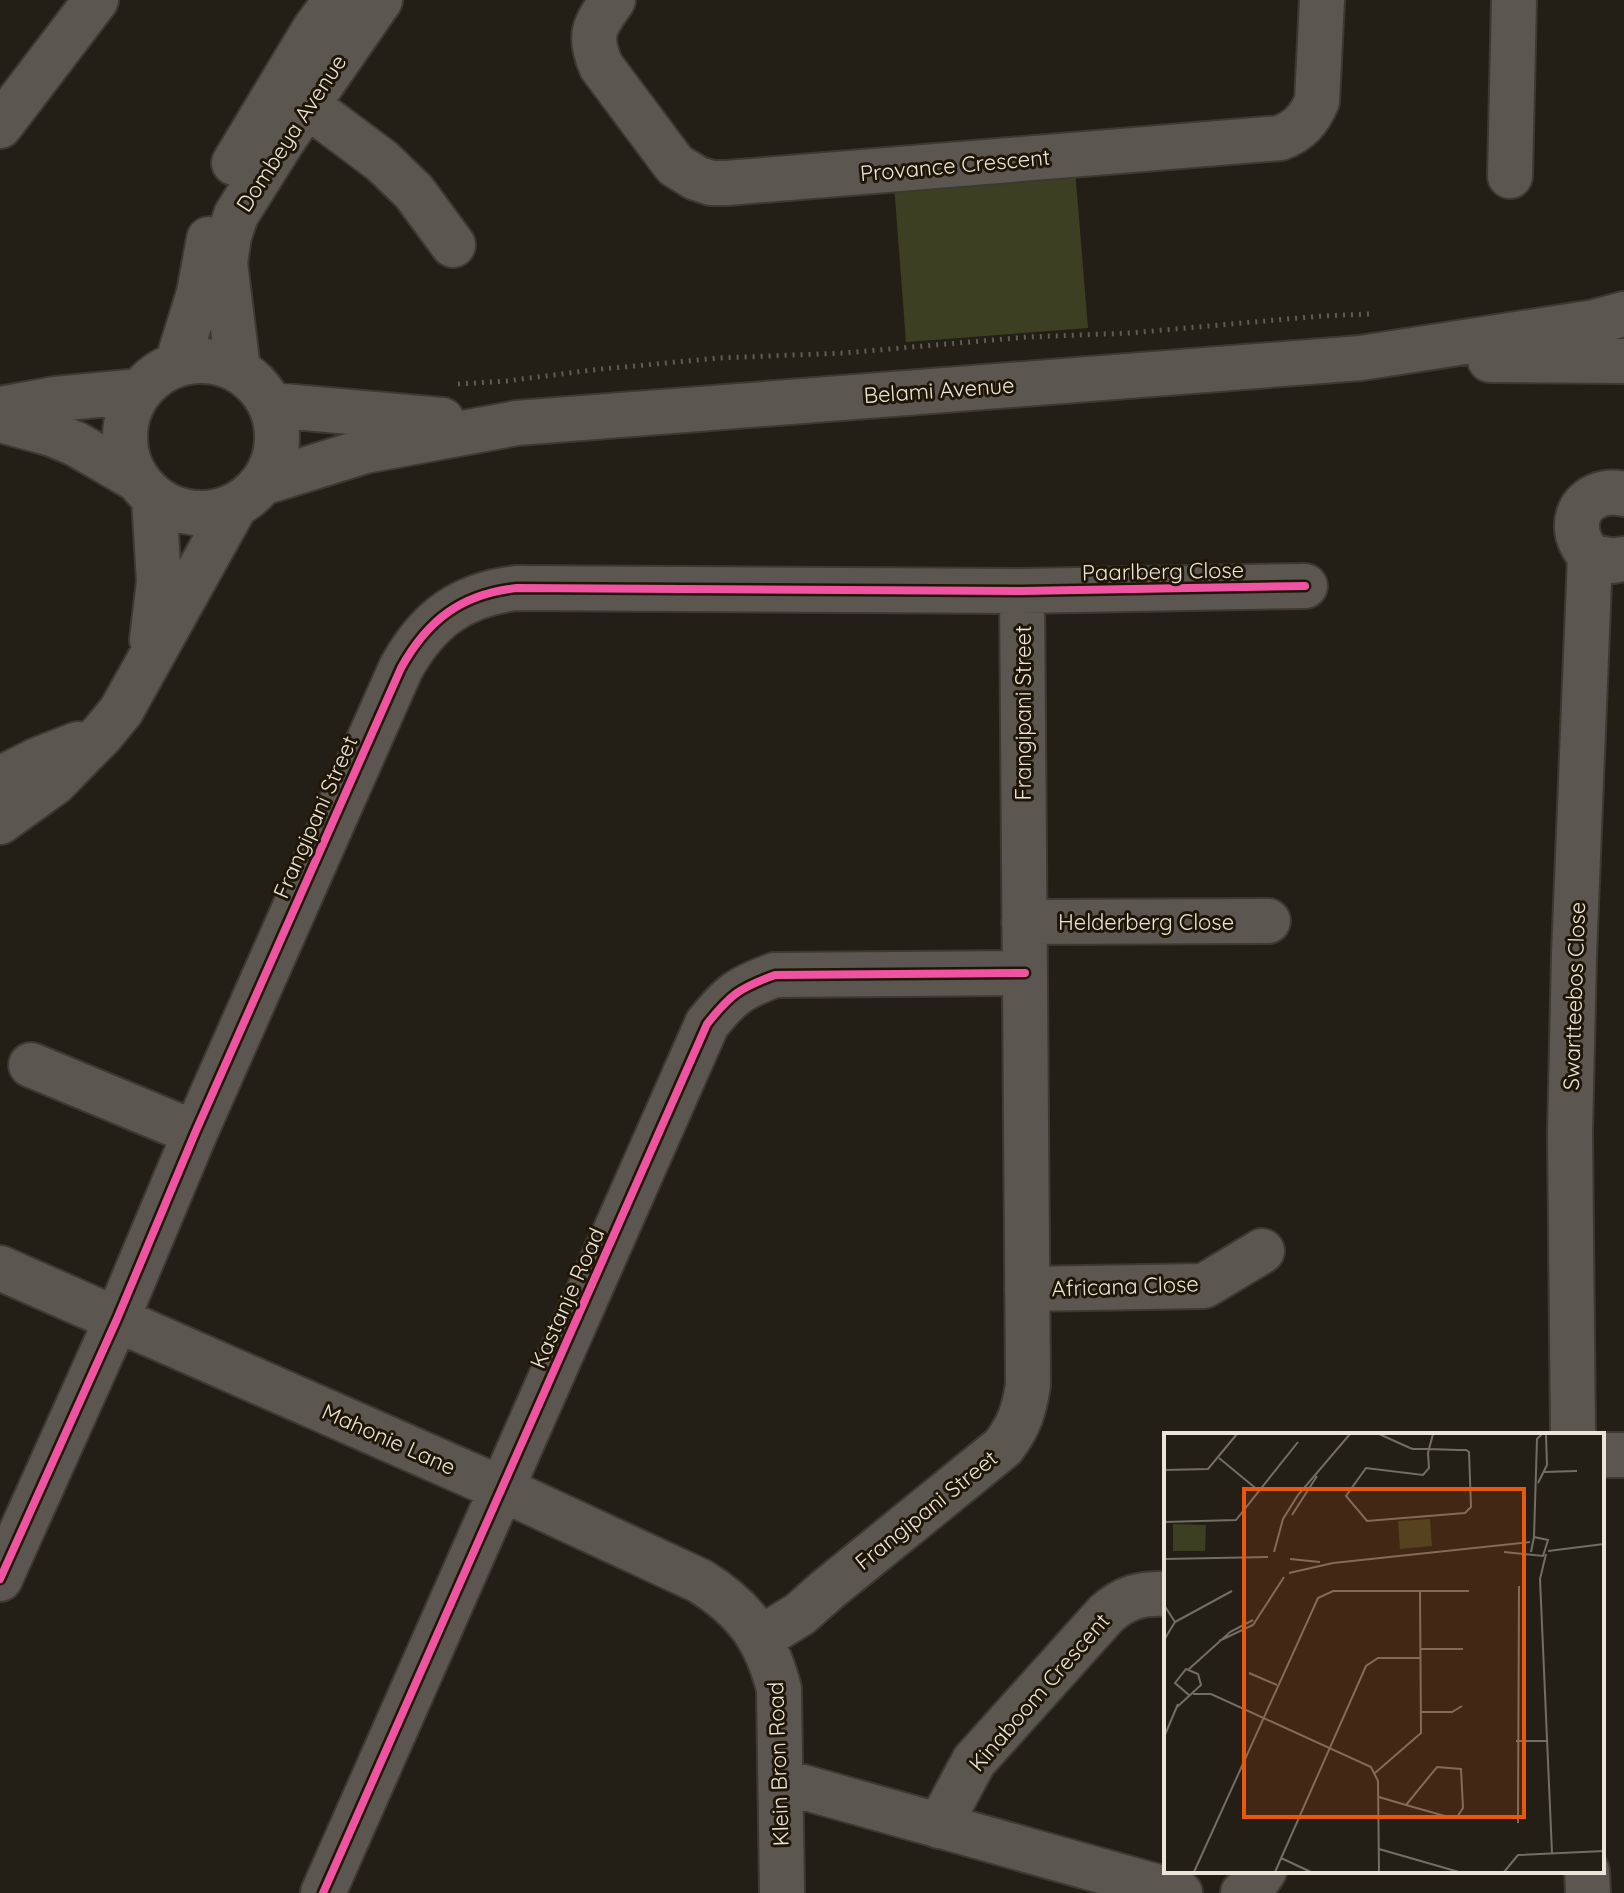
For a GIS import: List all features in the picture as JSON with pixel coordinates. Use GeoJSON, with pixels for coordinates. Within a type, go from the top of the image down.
{"type":"FeatureCollection","features":[{"type":"Feature","properties":{"kind":"street","name":"Dombeya Avenue"},"geometry":{"type":"LineString","coordinates":[[177,364],[199,293],[210,233],[230,170],[314,30],[336,0]]}},
{"type":"Feature","properties":{"kind":"street","name":"Dombeya Avenue"},"geometry":{"type":"LineString","coordinates":[[238,370],[225,263],[236,215],[380,0]]}},
{"type":"Feature","properties":{"kind":"street","name":"Provance Crescent"},"geometry":{"type":"LineString","coordinates":[[613,0],[597,22],[594,38],[595,52],[601,66],[675,165],[696,178],[711,183],[727,183],[1280,138],[1305,122],[1317,101],[1322,0]]}},
{"type":"Feature","properties":{"kind":"street"},"geometry":{"type":"LineString","coordinates":[[1510,176],[1514,0]]}},
{"type":"Feature","properties":{"kind":"street"},"geometry":{"type":"LineString","coordinates":[[0,126],[88,3]]}},
{"type":"Feature","properties":{"kind":"street"},"geometry":{"type":"LineString","coordinates":[[307,105],[382,161],[414,192],[453,245]]}},
{"type":"Feature","properties":{"kind":"street","name":"Belami Avenue"},"geometry":{"type":"LineString","coordinates":[[249,494],[365,451],[517,423],[1361,358],[1595,322],[1624,314]]}},
{"type":"Feature","properties":{"kind":"street","name":"Belami Avenue"},"geometry":{"type":"LineString","coordinates":[[1361,358],[1624,361]]}},
{"type":"Feature","properties":{"kind":"street"},"geometry":{"type":"LineString","coordinates":[[0,822],[54,783],[121,711],[249,494],[273,465],[278,445],[277,424],[271,405],[251,379],[224,364],[193,361],[163,371],[140,391],[126,425],[125,445],[129,463],[146,489],[159,582],[149,663]]}},
{"type":"Feature","properties":{"kind":"street"},"geometry":{"type":"LineString","coordinates":[[0,409],[55,399],[140,391]]}},
{"type":"Feature","properties":{"kind":"street","name":"Belami Avenue"},"geometry":{"type":"LineString","coordinates":[[271,405],[428,420],[517,423]]}},
{"type":"Feature","properties":{"kind":"street"},"geometry":{"type":"LineString","coordinates":[[0,420],[76,444],[173,508],[193,513],[215,512],[249,494]]}},
{"type":"Feature","properties":{"kind":"street","name":"Swartteebos Close"},"geometry":{"type":"LineString","coordinates":[[1573,1433],[1570,1119],[1574,955],[1607,558],[1581,545],[1577,521],[1580,510],[1598,494],[1610,491],[1624,494]]}},
{"type":"Feature","properties":{"kind":"street","name":"Paarlberg Close"},"geometry":{"type":"LineString","coordinates":[[1022,591],[1305,586]]}},
{"type":"Feature","properties":{"kind":"street","name":"Frangipani Street"},"geometry":{"type":"LineString","coordinates":[[0,1579],[401,668],[413,646],[429,627],[449,610],[494,590],[517,588],[1022,591],[1028,1385],[1025,1408],[1016,1429],[1003,1447],[800,1614],[761,1638]]}},
{"type":"Feature","properties":{"kind":"street"},"geometry":{"type":"LineString","coordinates":[[0,779],[37,760],[102,734]]}},
{"type":"Feature","properties":{"kind":"street","name":"Helderberg Close"},"geometry":{"type":"LineString","coordinates":[[1024,922],[1268,921]]}},
{"type":"Feature","properties":{"kind":"street","name":"Kastanje Road"},"geometry":{"type":"LineString","coordinates":[[323,1893],[707,1024],[725,1001],[748,984],[775,975],[1025,973]]}},
{"type":"Feature","properties":{"kind":"street"},"geometry":{"type":"LineString","coordinates":[[31,1065],[195,1133]]}},
{"type":"Feature","properties":{"kind":"street","name":"Africana Close"},"geometry":{"type":"LineString","coordinates":[[1027,1289],[1204,1286],[1262,1251]]}},
{"type":"Feature","properties":{"kind":"street","name":"Mahonie Lane"},"geometry":{"type":"LineString","coordinates":[[0,1268],[502,1489],[700,1581],[734,1605],[761,1638]]}},
{"type":"Feature","properties":{"kind":"street","name":"Kinaboom Crescent"},"geometry":{"type":"LineString","coordinates":[[939,1826],[974,1761],[1106,1614],[1127,1599],[1141,1594],[1164,1594]]}},
{"type":"Feature","properties":{"kind":"street","name":"Klein Bron Road"},"geometry":{"type":"LineString","coordinates":[[761,1638],[779,1689],[782,1893]]}},
{"type":"Feature","properties":{"kind":"street"},"geometry":{"type":"LineString","coordinates":[[781,1781],[1180,1893]]}},
{"type":"Feature","properties":{"kind":"street"},"geometry":{"type":"LineString","coordinates":[[1243,1893],[1263,1873]]}},
{"type":"Feature","properties":{"kind":"street"},"geometry":{"type":"LineString","coordinates":[[1587,1873],[1588,1893]]}},
{"type":"Feature","properties":{"kind":"path"},"geometry":{"type":"LineString","coordinates":[[454,384],[719,358],[844,353],[1027,337],[1130,333],[1384,313]]}},
{"type":"Feature","properties":{"kind":"green space"},"geometry":{"type":"Polygon","coordinates":[[[1075,170],[1088,328],[906,342],[894,185],[1075,170]]]}},
{"type":"Feature","properties":{"kind":"cycle path"},"geometry":{"type":"LineString","coordinates":[[0,1579],[401,668],[423,636],[448,612],[479,596],[517,588],[1022,591],[1305,586]]}},
{"type":"Feature","properties":{"kind":"cycle path"},"geometry":{"type":"LineString","coordinates":[[323,1893],[707,1024],[736,994],[775,975],[1025,973]]}}]}
